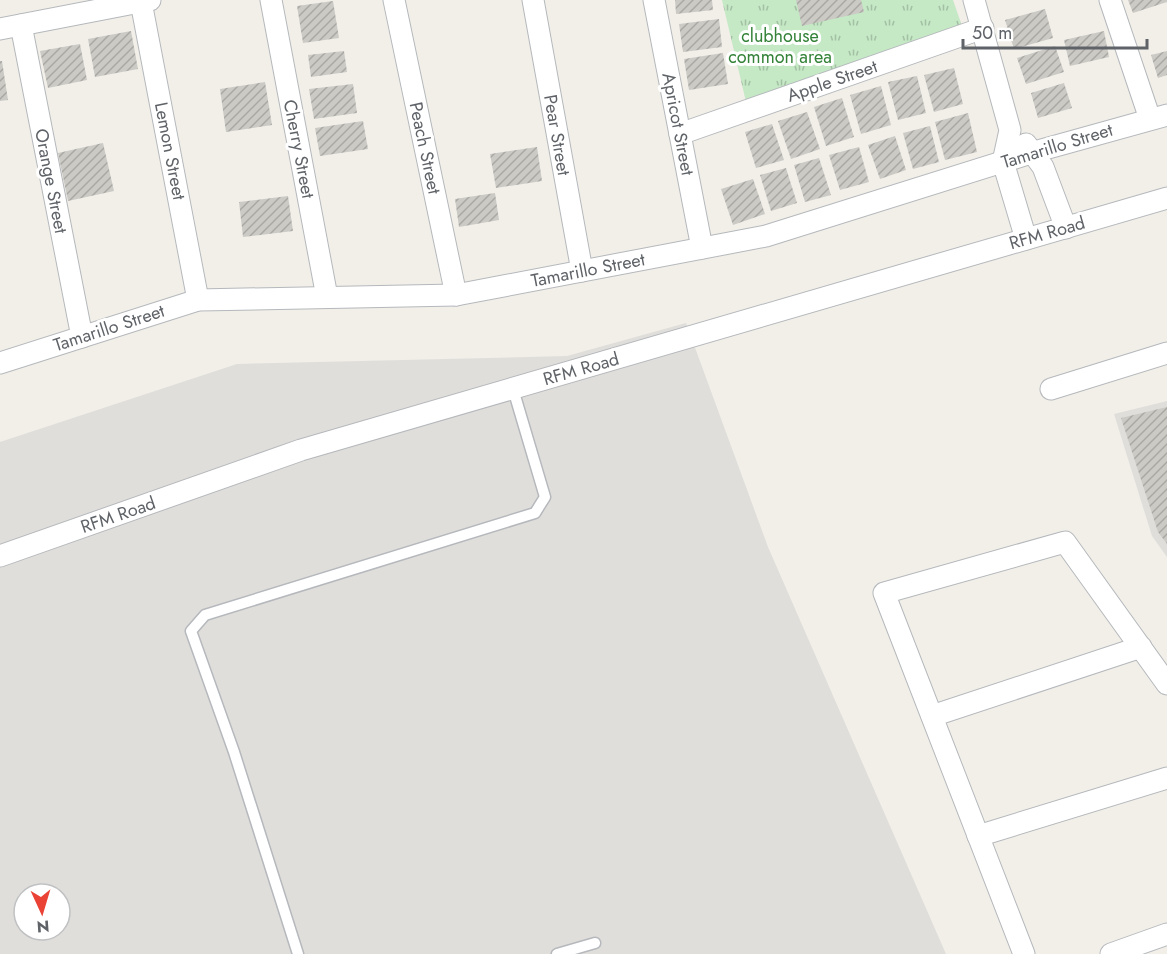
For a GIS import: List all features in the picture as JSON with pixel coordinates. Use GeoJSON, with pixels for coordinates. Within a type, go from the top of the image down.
{"type":"FeatureCollection","features":[{"type":"Feature","properties":{"kind":"street","name":"Cherry Street"},"geometry":{"type":"LineString","coordinates":[[271,0],[327,297]]}},
{"type":"Feature","properties":{"kind":"street","name":"Peach Street"},"geometry":{"type":"LineString","coordinates":[[394,0],[456,295]]}},
{"type":"Feature","properties":{"kind":"street","name":"Pear Street"},"geometry":{"type":"LineString","coordinates":[[532,0],[582,271]]}},
{"type":"Feature","properties":{"kind":"street","name":"Apricot Street"},"geometry":{"type":"LineString","coordinates":[[654,0],[702,248]]}},
{"type":"Feature","properties":{"kind":"street"},"geometry":{"type":"LineString","coordinates":[[974,0],[1010,130],[1003,162],[1026,239]]}},
{"type":"Feature","properties":{"kind":"street"},"geometry":{"type":"LineString","coordinates":[[1110,0],[1159,117]]}},
{"type":"Feature","properties":{"kind":"street"},"geometry":{"type":"LineString","coordinates":[[10,27],[146,1]]}},
{"type":"Feature","properties":{"kind":"street","name":"Lemon Street"},"geometry":{"type":"LineString","coordinates":[[146,1],[198,300]]}},
{"type":"Feature","properties":{"kind":"street","name":"Orange Street"},"geometry":{"type":"LineString","coordinates":[[10,27],[82,337]]}},
{"type":"Feature","properties":{"kind":"street","name":"Apple Street"},"geometry":{"type":"LineString","coordinates":[[680,134],[983,28]]}},
{"type":"Feature","properties":{"kind":"street","name":"Tamarillo Street"},"geometry":{"type":"LineString","coordinates":[[0,363],[198,300],[456,295],[766,236],[1034,152],[1159,117]]}},
{"type":"Feature","properties":{"kind":"street"},"geometry":{"type":"LineString","coordinates":[[1010,130],[1034,152],[1053,188],[1066,228]]}},
{"type":"Feature","properties":{"kind":"street","name":"RFM Road"},"geometry":{"type":"LineString","coordinates":[[0,556],[302,450],[1167,198]]}},
{"type":"Feature","properties":{"kind":"street"},"geometry":{"type":"LineString","coordinates":[[1051,389],[1167,353]]}},
{"type":"Feature","properties":{"kind":"street"},"geometry":{"type":"LineString","coordinates":[[1024,954],[884,593],[1065,542],[1167,684]]}},
{"type":"Feature","properties":{"kind":"street"},"geometry":{"type":"LineString","coordinates":[[932,716],[1141,647]]}},
{"type":"Feature","properties":{"kind":"street"},"geometry":{"type":"LineString","coordinates":[[978,836],[1167,778]]}},
{"type":"Feature","properties":{"kind":"street"},"geometry":{"type":"LineString","coordinates":[[1111,954],[1167,934]]}},
{"type":"Feature","properties":{"kind":"lane"},"geometry":{"type":"LineString","coordinates":[[298,954],[234,752],[191,631],[205,615],[535,513],[545,496],[513,389]]}},
{"type":"Feature","properties":{"kind":"lane"},"geometry":{"type":"LineString","coordinates":[[557,954],[595,943]]}},
{"type":"Feature","properties":{"kind":"shaded area"},"geometry":{"type":"Polygon","coordinates":[[[686,323],[768,547],[946,954],[0,954],[0,442],[237,364],[567,356],[686,323]]]}},
{"type":"Feature","properties":{"kind":"shaded area"},"geometry":{"type":"Polygon","coordinates":[[[1167,401],[1167,557],[1152,536],[1114,414],[1167,401]]]}},
{"type":"Feature","properties":{"kind":"green space","name":"clubhouse common area"},"geometry":{"type":"Polygon","coordinates":[[[722,0],[953,0],[964,32],[747,106],[722,0]]]}},
{"type":"Feature","properties":{"kind":"building"},"geometry":{"type":"Polygon","coordinates":[[[675,0],[712,0],[713,10],[676,14],[675,0]]]}},
{"type":"Feature","properties":{"kind":"building"},"geometry":{"type":"Polygon","coordinates":[[[796,0],[861,0],[864,12],[802,26],[796,0]]]}},
{"type":"Feature","properties":{"kind":"building"},"geometry":{"type":"Polygon","coordinates":[[[1128,0],[1167,0],[1167,2],[1133,13],[1128,0]]]}},
{"type":"Feature","properties":{"kind":"building"},"geometry":{"type":"Polygon","coordinates":[[[333,1],[339,38],[303,43],[297,6],[333,1]]]}},
{"type":"Feature","properties":{"kind":"building"},"geometry":{"type":"Polygon","coordinates":[[[1045,9],[1053,38],[1014,49],[1005,20],[1045,9]]]}},
{"type":"Feature","properties":{"kind":"building"},"geometry":{"type":"Polygon","coordinates":[[[719,19],[722,47],[683,52],[679,24],[719,19]]]}},
{"type":"Feature","properties":{"kind":"building"},"geometry":{"type":"Polygon","coordinates":[[[131,31],[138,69],[95,77],[88,39],[131,31]]]}},
{"type":"Feature","properties":{"kind":"building"},"geometry":{"type":"Polygon","coordinates":[[[1104,31],[1109,57],[1070,66],[1064,40],[1104,31]]]}},
{"type":"Feature","properties":{"kind":"building"},"geometry":{"type":"Polygon","coordinates":[[[80,44],[87,80],[48,88],[40,51],[80,44]]]}},
{"type":"Feature","properties":{"kind":"building"},"geometry":{"type":"Polygon","coordinates":[[[1055,46],[1064,72],[1026,84],[1017,58],[1055,46]]]}},
{"type":"Feature","properties":{"kind":"building"},"geometry":{"type":"Polygon","coordinates":[[[344,51],[347,72],[311,77],[308,55],[344,51]]]}},
{"type":"Feature","properties":{"kind":"building"},"geometry":{"type":"Polygon","coordinates":[[[1167,51],[1167,75],[1158,78],[1151,55],[1167,51]]]}},
{"type":"Feature","properties":{"kind":"building"},"geometry":{"type":"Polygon","coordinates":[[[723,53],[728,84],[689,90],[684,59],[723,53]]]}},
{"type":"Feature","properties":{"kind":"building"},"geometry":{"type":"Polygon","coordinates":[[[0,61],[2,61],[8,100],[0,101],[0,61]]]}},
{"type":"Feature","properties":{"kind":"building"},"geometry":{"type":"Polygon","coordinates":[[[954,68],[963,104],[934,112],[924,75],[954,68]]]}},
{"type":"Feature","properties":{"kind":"building"},"geometry":{"type":"Polygon","coordinates":[[[917,76],[926,113],[898,120],[888,82],[917,76]]]}},
{"type":"Feature","properties":{"kind":"building"},"geometry":{"type":"Polygon","coordinates":[[[265,82],[272,125],[226,132],[220,89],[265,82]]]}},
{"type":"Feature","properties":{"kind":"building"},"geometry":{"type":"Polygon","coordinates":[[[1064,83],[1072,108],[1038,118],[1031,93],[1064,83]]]}},
{"type":"Feature","properties":{"kind":"building"},"geometry":{"type":"Polygon","coordinates":[[[353,84],[357,113],[314,119],[309,89],[353,84]]]}},
{"type":"Feature","properties":{"kind":"building"},"geometry":{"type":"Polygon","coordinates":[[[881,86],[891,125],[861,134],[850,95],[881,86]]]}},
{"type":"Feature","properties":{"kind":"building"},"geometry":{"type":"Polygon","coordinates":[[[842,98],[854,137],[826,146],[814,107],[842,98]]]}},
{"type":"Feature","properties":{"kind":"building"},"geometry":{"type":"Polygon","coordinates":[[[807,112],[820,149],[791,159],[778,121],[807,112]]]}},
{"type":"Feature","properties":{"kind":"building"},"geometry":{"type":"Polygon","coordinates":[[[968,113],[977,152],[945,160],[935,122],[968,113]]]}},
{"type":"Feature","properties":{"kind":"building"},"geometry":{"type":"Polygon","coordinates":[[[363,121],[368,149],[320,156],[315,128],[363,121]]]}},
{"type":"Feature","properties":{"kind":"building"},"geometry":{"type":"Polygon","coordinates":[[[772,124],[784,160],[756,168],[745,132],[772,124]]]}},
{"type":"Feature","properties":{"kind":"building"},"geometry":{"type":"Polygon","coordinates":[[[930,126],[939,162],[913,169],[903,133],[930,126]]]}},
{"type":"Feature","properties":{"kind":"building"},"geometry":{"type":"Polygon","coordinates":[[[895,136],[906,170],[880,179],[868,145],[895,136]]]}},
{"type":"Feature","properties":{"kind":"building"},"geometry":{"type":"Polygon","coordinates":[[[103,143],[114,191],[68,201],[58,153],[103,143]]]}},
{"type":"Feature","properties":{"kind":"building"},"geometry":{"type":"Polygon","coordinates":[[[537,147],[542,181],[496,188],[490,154],[537,147]]]}},
{"type":"Feature","properties":{"kind":"building"},"geometry":{"type":"Polygon","coordinates":[[[859,147],[869,182],[840,190],[829,155],[859,147]]]}},
{"type":"Feature","properties":{"kind":"building"},"geometry":{"type":"Polygon","coordinates":[[[819,158],[831,195],[805,202],[794,165],[819,158]]]}},
{"type":"Feature","properties":{"kind":"building"},"geometry":{"type":"Polygon","coordinates":[[[786,168],[797,203],[771,211],[760,175],[786,168]]]}},
{"type":"Feature","properties":{"kind":"building"},"geometry":{"type":"Polygon","coordinates":[[[753,179],[765,214],[733,225],[721,189],[753,179]]]}},
{"type":"Feature","properties":{"kind":"building"},"geometry":{"type":"Polygon","coordinates":[[[495,193],[499,220],[459,227],[455,199],[495,193]]]}},
{"type":"Feature","properties":{"kind":"building"},"geometry":{"type":"Polygon","coordinates":[[[288,196],[293,231],[243,237],[239,202],[288,196]]]}},
{"type":"Feature","properties":{"kind":"building"},"geometry":{"type":"Polygon","coordinates":[[[1167,407],[1167,544],[1158,532],[1121,418],[1167,407]]]}}]}
